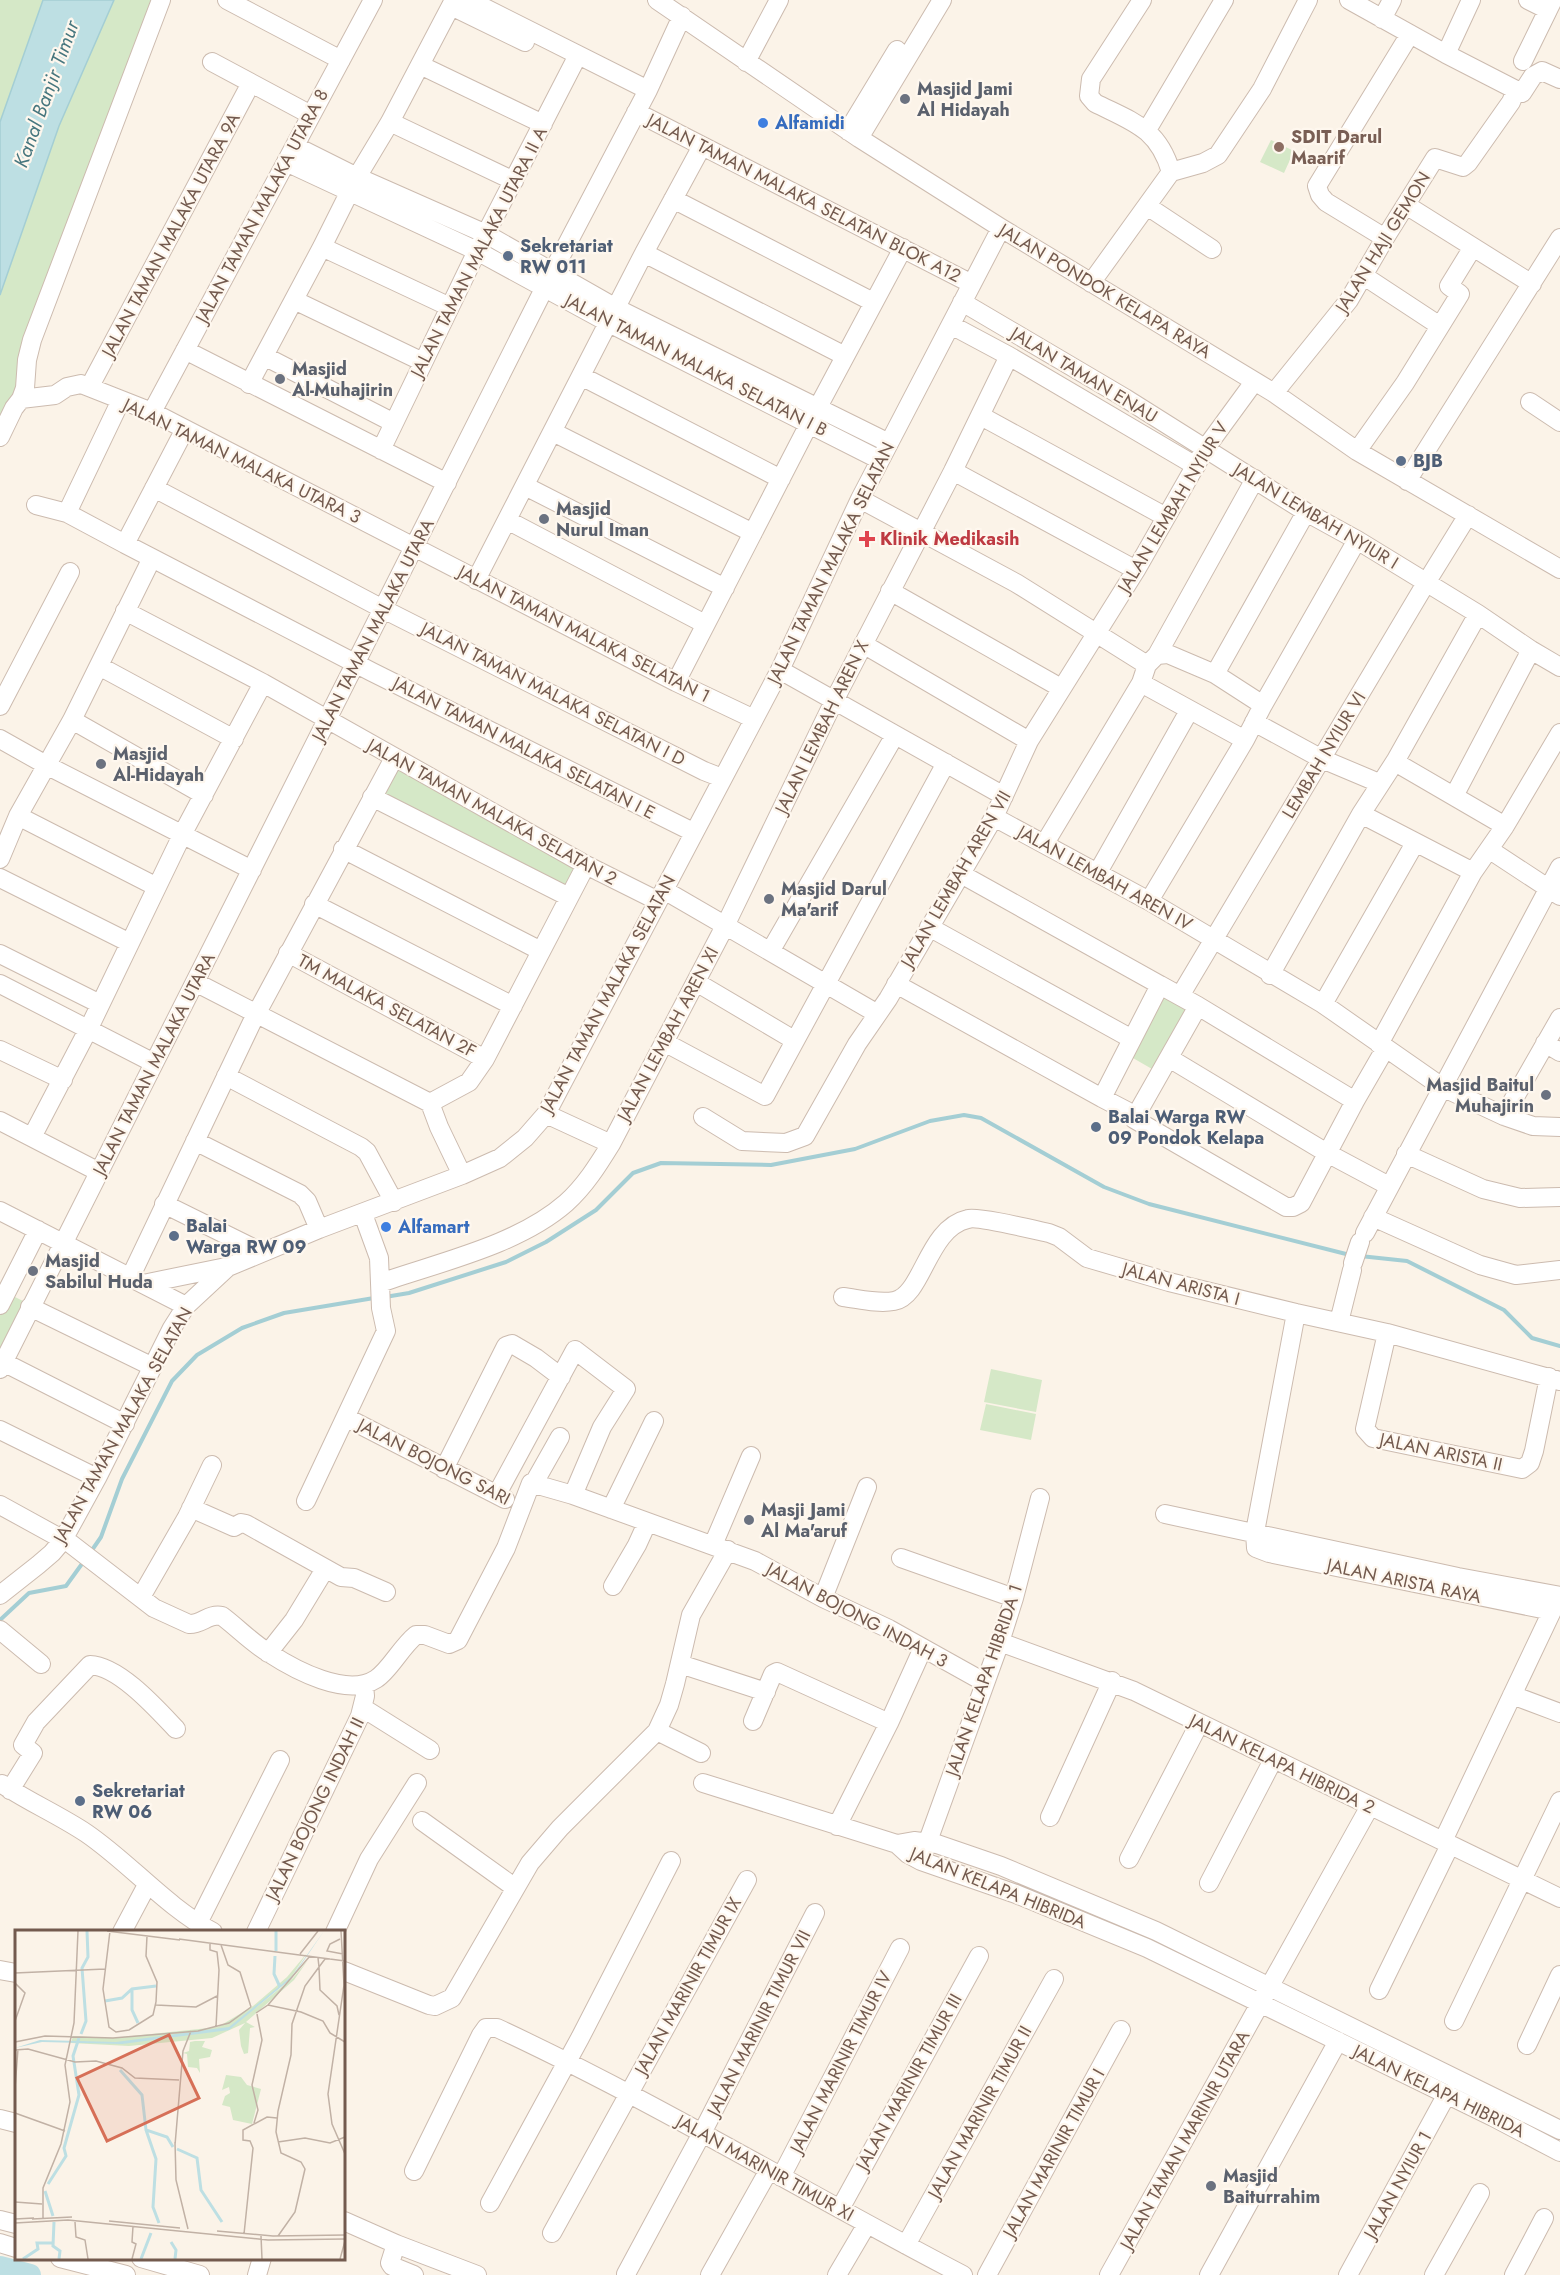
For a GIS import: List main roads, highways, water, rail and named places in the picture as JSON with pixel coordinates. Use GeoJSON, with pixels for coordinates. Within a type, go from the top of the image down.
{"type":"FeatureCollection","features":[{"type":"Feature","properties":{"kind":"water","name":"Kanal Banjir Timur"},"geometry":{"type":"Polygon","coordinates":[[[43,0],[114,0],[59,126],[0,295],[0,122],[43,0]]]}},
{"type":"Feature","properties":{"kind":"waterway"},"geometry":{"type":"LineString","coordinates":[[385,1297],[409,1293],[506,1262],[546,1242],[596,1210],[633,1173],[661,1163],[771,1165],[855,1149],[930,1121],[964,1115],[981,1118],[1104,1187],[1149,1204],[1350,1255]]}},
{"type":"Feature","properties":{"kind":"waterway"},"geometry":{"type":"LineString","coordinates":[[1360,1256],[1407,1261],[1504,1310],[1532,1338],[1560,1346]]}},
{"type":"Feature","properties":{"kind":"waterway"},"geometry":{"type":"LineString","coordinates":[[90,1553],[101,1537],[122,1479],[172,1381],[197,1355],[242,1328],[284,1313],[374,1298]]}},
{"type":"Feature","properties":{"kind":"waterway"},"geometry":{"type":"LineString","coordinates":[[0,1620],[29,1593],[66,1586],[84,1561]]}},
{"type":"Feature","properties":{"kind":"waterway"},"geometry":{"type":"LineString","coordinates":[[0,2267],[30,2275]]}},
{"type":"Feature","properties":{"kind":"place","name":"Masjid Jami Al Hidayah"},"geometry":{"type":"Point","coordinates":[905,99]}},
{"type":"Feature","properties":{"kind":"place","name":"Alfamidi"},"geometry":{"type":"Point","coordinates":[763,123]}},
{"type":"Feature","properties":{"kind":"place","name":"SDIT Darul Maarif"},"geometry":{"type":"Point","coordinates":[1279,147]}},
{"type":"Feature","properties":{"kind":"place","name":"Sekretariat RW 011"},"geometry":{"type":"Point","coordinates":[508,256]}},
{"type":"Feature","properties":{"kind":"place","name":"Masjid Al-Muhajirin"},"geometry":{"type":"Point","coordinates":[280,379]}},
{"type":"Feature","properties":{"kind":"place","name":"BJB"},"geometry":{"type":"Point","coordinates":[1401,461]}},
{"type":"Feature","properties":{"kind":"place","name":"Masjid Nurul Iman"},"geometry":{"type":"Point","coordinates":[544,519]}},
{"type":"Feature","properties":{"kind":"place","name":"Klinik Medikasih"},"geometry":{"type":"Point","coordinates":[867,539]}},
{"type":"Feature","properties":{"kind":"place","name":"Masjid Al-Hidayah"},"geometry":{"type":"Point","coordinates":[101,764]}},
{"type":"Feature","properties":{"kind":"place","name":"Masjid Darul Ma'arif"},"geometry":{"type":"Point","coordinates":[769,899]}},
{"type":"Feature","properties":{"kind":"place","name":"Masjid Baitul Muhajirin"},"geometry":{"type":"Point","coordinates":[1546,1095]}},
{"type":"Feature","properties":{"kind":"place","name":"Balai Warga RW 09 Pondok Kelapa"},"geometry":{"type":"Point","coordinates":[1096,1127]}},
{"type":"Feature","properties":{"kind":"place","name":"Alfamart"},"geometry":{"type":"Point","coordinates":[386,1227]}},
{"type":"Feature","properties":{"kind":"place","name":"Balai Warga RW 09"},"geometry":{"type":"Point","coordinates":[174,1236]}},
{"type":"Feature","properties":{"kind":"place","name":"Masjid Sabilul Huda"},"geometry":{"type":"Point","coordinates":[33,1271]}},
{"type":"Feature","properties":{"kind":"place","name":"Masji Jami Al Ma'aruf"},"geometry":{"type":"Point","coordinates":[749,1520]}},
{"type":"Feature","properties":{"kind":"place","name":"Sekretariat RW 06"},"geometry":{"type":"Point","coordinates":[80,1801]}},
{"type":"Feature","properties":{"kind":"place","name":"Masjid Baiturrahim"},"geometry":{"type":"Point","coordinates":[1211,2186]}}]}
